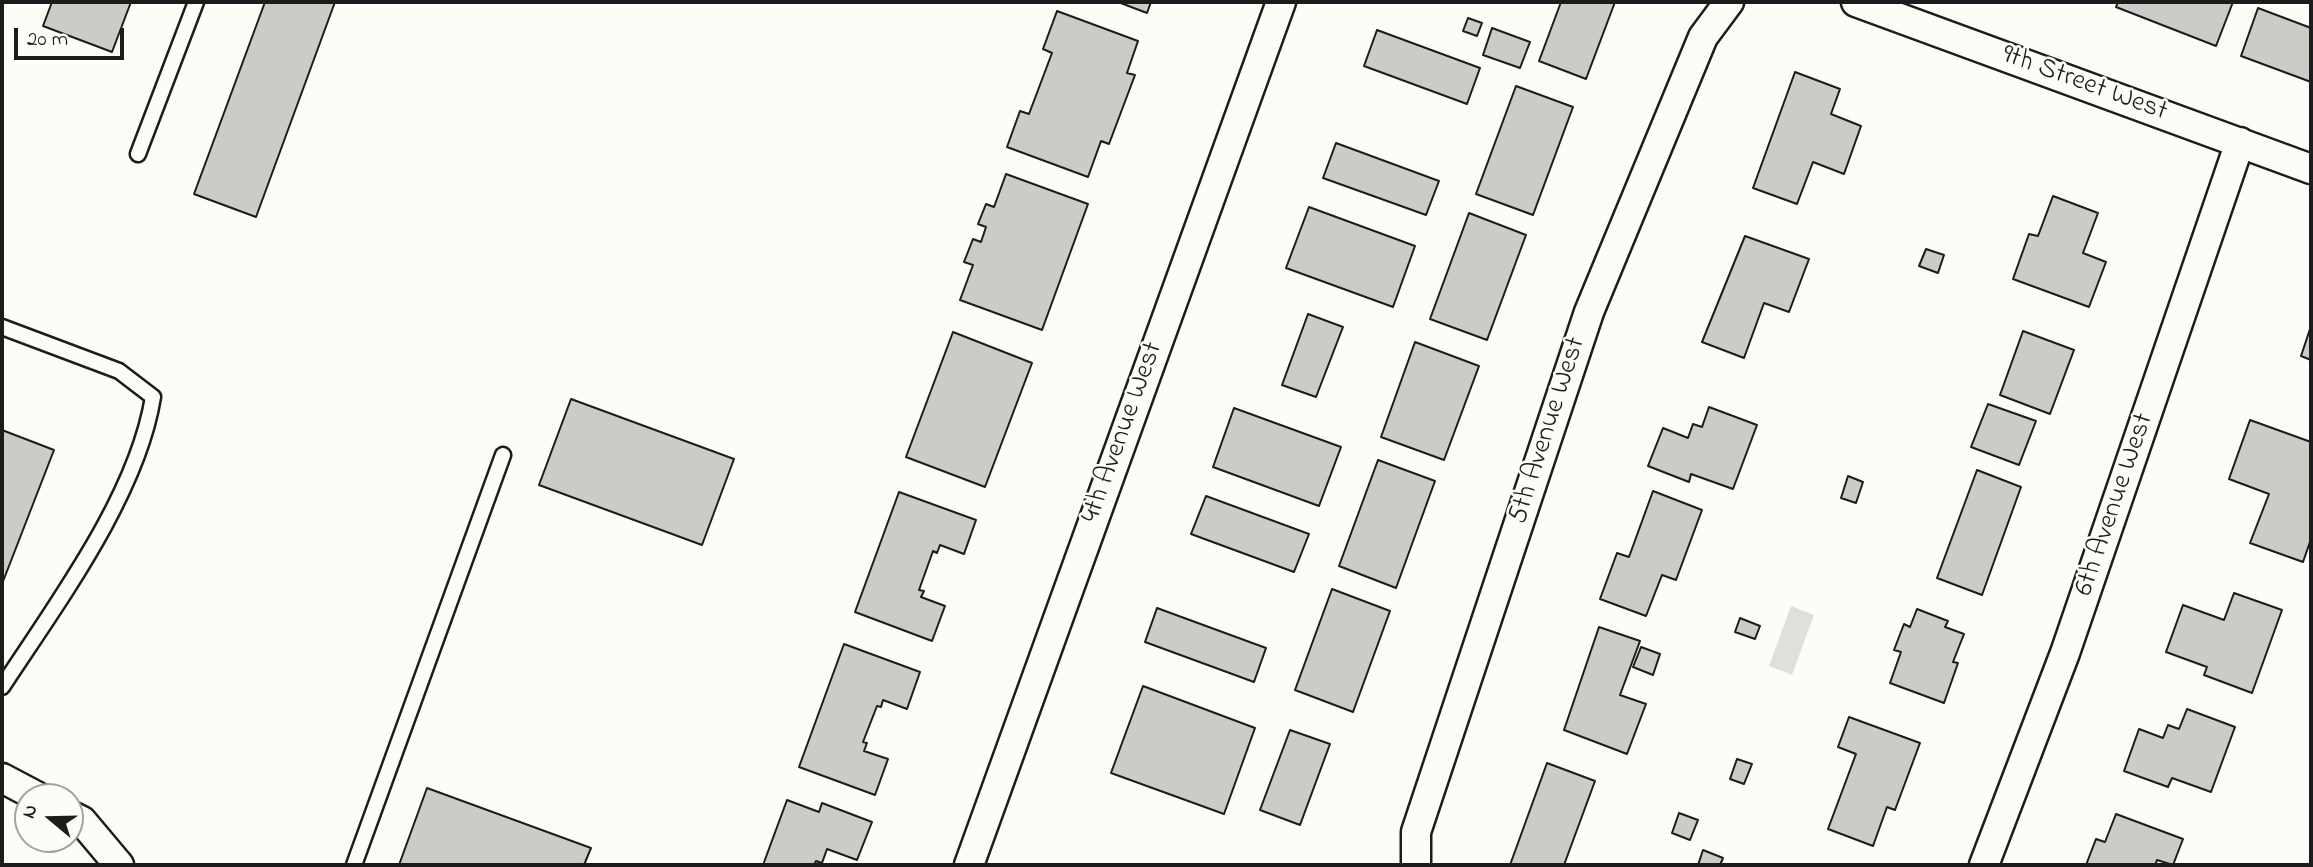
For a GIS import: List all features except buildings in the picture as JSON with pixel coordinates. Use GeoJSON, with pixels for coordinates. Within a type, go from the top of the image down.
{"type":"FeatureCollection","features":[{"type":"Feature","properties":{"kind":"street","name":"4th Avenue West"},"geometry":{"type":"LineString","coordinates":[[969,865],[1281,2]]}},
{"type":"Feature","properties":{"kind":"street","name":"5th Avenue West"},"geometry":{"type":"LineString","coordinates":[[1416,865],[1416,832],[1589,312],[1703,37],[1729,2]]}},
{"type":"Feature","properties":{"kind":"street","name":"9th Street West"},"geometry":{"type":"LineString","coordinates":[[1856,2],[2311,169]]}},
{"type":"Feature","properties":{"kind":"street","name":"6th Avenue West"},"geometry":{"type":"LineString","coordinates":[[1984,865],[2065,653],[2240,142]]}},
{"type":"Feature","properties":{"kind":"street"},"geometry":{"type":"LineString","coordinates":[[84,823],[119,865]]}},
{"type":"Feature","properties":{"kind":"lane"},"geometry":{"type":"LineString","coordinates":[[138,154],[196,2]]}},
{"type":"Feature","properties":{"kind":"lane"},"geometry":{"type":"LineString","coordinates":[[2,327],[120,371],[153,397],[147,432],[124,490],[56,605],[2,687]]}},
{"type":"Feature","properties":{"kind":"lane"},"geometry":{"type":"LineString","coordinates":[[354,865],[503,455]]}},
{"type":"Feature","properties":{"kind":"shaded area"},"geometry":{"type":"Polygon","coordinates":[[[1791,606],[1814,615],[1792,675],[1769,666],[1791,606]]]}}]}
